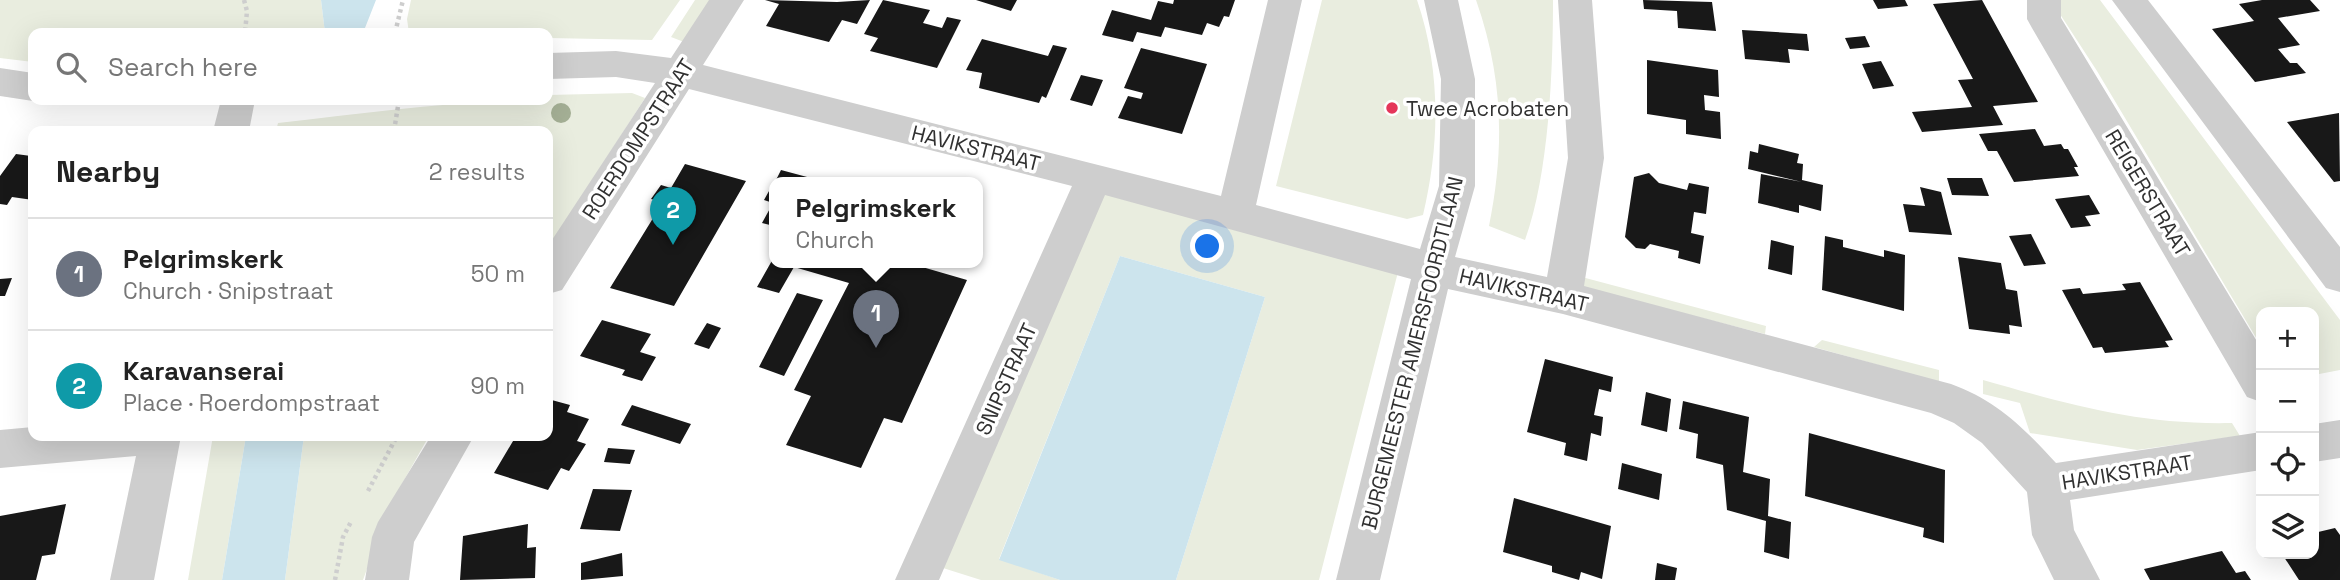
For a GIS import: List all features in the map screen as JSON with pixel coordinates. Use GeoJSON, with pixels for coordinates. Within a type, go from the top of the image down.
{"type":"FeatureCollection","features":[{"type":"Feature","properties":{"kind":"street","name":"ROERDOMPSTRAAT"},"geometry":{"type":"LineString","coordinates":[[553,270],[727,0]]}},
{"type":"Feature","properties":{"kind":"street"},"geometry":{"type":"LineString","coordinates":[[1235,217],[1285,0]]}},
{"type":"Feature","properties":{"kind":"street","name":"BURGEMEESTER AMERSFOORDTLAAN"},"geometry":{"type":"LineString","coordinates":[[1357,580],[1433,269],[1457,186],[1458,79],[1441,0]]}},
{"type":"Feature","properties":{"kind":"street"},"geometry":{"type":"LineString","coordinates":[[1563,297],[1586,158],[1575,0]]}},
{"type":"Feature","properties":{"kind":"street","name":"REIGERSTRAAT"},"geometry":{"type":"LineString","coordinates":[[2043,0],[2044,19],[2256,376]]}},
{"type":"Feature","properties":{"kind":"street"},"geometry":{"type":"LineString","coordinates":[[2129,0],[2340,276]]}},
{"type":"Feature","properties":{"kind":"street","name":"HAVIKSTRAAT"},"geometry":{"type":"LineString","coordinates":[[553,66],[616,64],[681,73],[1094,177],[1433,269],[1563,297],[1960,403],[1993,424],[2047,484],[2256,452]]}},
{"type":"Feature","properties":{"kind":"street"},"geometry":{"type":"LineString","coordinates":[[0,82],[28,85]]}},
{"type":"Feature","properties":{"kind":"street","name":"SNIPSTRAAT"},"geometry":{"type":"LineString","coordinates":[[917,580],[1094,177]]}},
{"type":"Feature","properties":{"kind":"street"},"geometry":{"type":"LineString","coordinates":[[2319,442],[2340,439]]}},
{"type":"Feature","properties":{"kind":"street"},"geometry":{"type":"LineString","coordinates":[[0,449],[89,441]]}},
{"type":"Feature","properties":{"kind":"street"},"geometry":{"type":"LineString","coordinates":[[132,580],[160,441]]}},
{"type":"Feature","properties":{"kind":"street"},"geometry":{"type":"LineString","coordinates":[[387,580],[393,537],[450,441]]}},
{"type":"Feature","properties":{"kind":"street"},"geometry":{"type":"LineString","coordinates":[[2047,484],[2053,535],[2078,580]]}},
{"type":"Feature","properties":{"kind":"path"},"geometry":{"type":"LineString","coordinates":[[244,0],[247,11],[245,28]]}},
{"type":"Feature","properties":{"kind":"path"},"geometry":{"type":"LineString","coordinates":[[396,28],[403,0]]}},
{"type":"Feature","properties":{"kind":"path"},"geometry":{"type":"LineString","coordinates":[[395,126],[397,105]]}},
{"type":"Feature","properties":{"kind":"shaded area"},"geometry":{"type":"Polygon","coordinates":[[[0,0],[321,0],[324,28],[28,28],[28,61],[0,58],[0,0]]]}},
{"type":"Feature","properties":{"kind":"shaded area"},"geometry":{"type":"Polygon","coordinates":[[[411,0],[680,0],[652,40],[553,38],[553,28],[408,28],[407,19],[411,0]]]}},
{"type":"Feature","properties":{"kind":"shaded area"},"geometry":{"type":"Polygon","coordinates":[[[695,0],[712,0],[684,42],[671,37],[695,0]]]}},
{"type":"Feature","properties":{"kind":"shaded area"},"geometry":{"type":"Polygon","coordinates":[[[1322,0],[1417,0],[1430,53],[1435,107],[1433,161],[1423,215],[1407,219],[1276,186],[1322,0]]]}},
{"type":"Feature","properties":{"kind":"shaded area"},"geometry":{"type":"Polygon","coordinates":[[[1476,0],[1553,0],[1548,122],[1540,185],[1525,240],[1489,226],[1498,168],[1499,112],[1492,57],[1476,0]]]}},
{"type":"Feature","properties":{"kind":"shaded area"},"geometry":{"type":"Polygon","coordinates":[[[2059,0],[2100,0],[2340,320],[2340,370],[2319,374],[2319,307],[2256,307],[2256,338],[2097,71],[2056,8],[2059,0]]]}},
{"type":"Feature","properties":{"kind":"shaded area"},"geometry":{"type":"Polygon","coordinates":[[[632,93],[645,98],[553,241],[553,126],[277,126],[278,123],[446,105],[553,105],[553,95],[632,93]]]}},
{"type":"Feature","properties":{"kind":"shaded area"},"geometry":{"type":"Polygon","coordinates":[[[1101,188],[1398,272],[1319,580],[1176,580],[1265,297],[1120,256],[999,559],[1060,580],[981,580],[943,568],[1101,188]]]}},
{"type":"Feature","properties":{"kind":"shaded area"},"geometry":{"type":"Polygon","coordinates":[[[1578,276],[1766,326],[1765,334],[1576,286],[1578,276]]]}},
{"type":"Feature","properties":{"kind":"shaded area"},"geometry":{"type":"Polygon","coordinates":[[[1822,340],[1939,370],[1939,382],[1814,347],[1822,340]]]}},
{"type":"Feature","properties":{"kind":"shaded area"},"geometry":{"type":"Polygon","coordinates":[[[1983,380],[2106,412],[2166,421],[2232,423],[2240,436],[2137,450],[2030,433],[2020,403],[1983,394],[1983,380]]]}},
{"type":"Feature","properties":{"kind":"shaded area"},"geometry":{"type":"Polygon","coordinates":[[[212,441],[245,441],[222,580],[188,580],[212,441]]]}},
{"type":"Feature","properties":{"kind":"shaded area"},"geometry":{"type":"Polygon","coordinates":[[[303,441],[426,441],[390,505],[363,580],[285,580],[303,441]]]}},
{"type":"Feature","properties":{"kind":"water"},"geometry":{"type":"Polygon","coordinates":[[[321,0],[376,0],[365,28],[324,28],[321,0]]]}},
{"type":"Feature","properties":{"kind":"water"},"geometry":{"type":"Polygon","coordinates":[[[1120,256],[1265,297],[1176,580],[1060,580],[999,560],[1120,256]]]}},
{"type":"Feature","properties":{"kind":"water"},"geometry":{"type":"Polygon","coordinates":[[[245,441],[303,441],[285,580],[222,580],[245,441]]]}},
{"type":"Feature","properties":{"kind":"building"},"geometry":{"type":"Polygon","coordinates":[[[765,0],[870,0],[857,24],[842,20],[829,42],[766,26],[779,4],[765,0]]]}},
{"type":"Feature","properties":{"kind":"building"},"geometry":{"type":"Polygon","coordinates":[[[883,0],[930,10],[923,23],[942,28],[947,17],[961,20],[937,68],[870,51],[878,38],[864,34],[883,0]]]}},
{"type":"Feature","properties":{"kind":"building"},"geometry":{"type":"Polygon","coordinates":[[[976,0],[1017,0],[1011,11],[976,0]]]}},
{"type":"Feature","properties":{"kind":"building"},"geometry":{"type":"Polygon","coordinates":[[[1174,0],[1235,0],[1229,17],[1224,16],[1219,27],[1207,23],[1202,35],[1165,27],[1161,37],[1137,32],[1133,42],[1102,35],[1112,10],[1151,20],[1158,1],[1173,4],[1174,0]]]}},
{"type":"Feature","properties":{"kind":"building"},"geometry":{"type":"Polygon","coordinates":[[[1643,0],[1712,2],[1716,31],[1678,28],[1677,11],[1644,9],[1643,0]]]}},
{"type":"Feature","properties":{"kind":"building"},"geometry":{"type":"Polygon","coordinates":[[[1873,0],[1905,0],[1908,6],[1878,9],[1873,0]]]}},
{"type":"Feature","properties":{"kind":"building"},"geometry":{"type":"Polygon","coordinates":[[[1982,0],[2038,102],[1993,106],[2003,125],[1922,132],[1912,112],[1972,107],[1958,80],[1973,79],[1933,4],[1982,0]]]}},
{"type":"Feature","properties":{"kind":"building"},"geometry":{"type":"Polygon","coordinates":[[[2262,0],[2310,0],[2320,11],[2278,18],[2300,45],[2278,49],[2290,63],[2297,63],[2306,73],[2255,82],[2212,29],[2254,21],[2239,4],[2262,0]]]}},
{"type":"Feature","properties":{"kind":"building"},"geometry":{"type":"Polygon","coordinates":[[[1742,30],[1807,34],[1809,51],[1788,49],[1790,63],[1745,59],[1742,30]]]}},
{"type":"Feature","properties":{"kind":"building"},"geometry":{"type":"Polygon","coordinates":[[[1865,36],[1870,47],[1850,49],[1845,38],[1865,36]]]}},
{"type":"Feature","properties":{"kind":"building"},"geometry":{"type":"Polygon","coordinates":[[[982,39],[1048,56],[1053,45],[1067,48],[1046,98],[1042,96],[1039,103],[979,88],[982,73],[966,70],[982,39]]]}},
{"type":"Feature","properties":{"kind":"building"},"geometry":{"type":"Polygon","coordinates":[[[1141,48],[1207,64],[1182,134],[1118,118],[1128,96],[1141,99],[1143,93],[1124,88],[1141,48]]]}},
{"type":"Feature","properties":{"kind":"building"},"geometry":{"type":"Polygon","coordinates":[[[1647,60],[1718,70],[1719,97],[1704,95],[1705,110],[1720,112],[1721,139],[1686,134],[1686,120],[1647,114],[1647,60]]]}},
{"type":"Feature","properties":{"kind":"building"},"geometry":{"type":"Polygon","coordinates":[[[1881,61],[1894,86],[1873,89],[1862,64],[1881,61]]]}},
{"type":"Feature","properties":{"kind":"building"},"geometry":{"type":"Polygon","coordinates":[[[1081,75],[1103,80],[1092,106],[1070,100],[1081,75]]]}},
{"type":"Feature","properties":{"kind":"building"},"geometry":{"type":"Polygon","coordinates":[[[2339,113],[2340,181],[2334,182],[2287,122],[2339,113]]]}},
{"type":"Feature","properties":{"kind":"building"},"geometry":{"type":"Polygon","coordinates":[[[2035,129],[2044,146],[2061,144],[2064,149],[2068,149],[2078,167],[2074,167],[2079,176],[2014,182],[1997,151],[1988,151],[1979,134],[2035,129]]]}},
{"type":"Feature","properties":{"kind":"building"},"geometry":{"type":"Polygon","coordinates":[[[1759,144],[1799,154],[1797,163],[1803,164],[1802,180],[1823,185],[1821,211],[1799,205],[1799,213],[1758,203],[1761,174],[1802,182],[1748,169],[1750,151],[1758,153],[1759,144]]]}},
{"type":"Feature","properties":{"kind":"building"},"geometry":{"type":"Polygon","coordinates":[[[16,154],[28,156],[28,199],[12,197],[7,205],[0,204],[0,176],[16,154]]]}},
{"type":"Feature","properties":{"kind":"building"},"geometry":{"type":"Polygon","coordinates":[[[685,164],[746,181],[674,306],[610,288],[663,202],[651,199],[661,185],[671,188],[685,164]]]}},
{"type":"Feature","properties":{"kind":"building"},"geometry":{"type":"Polygon","coordinates":[[[781,170],[807,177],[778,177],[781,170]]]}},
{"type":"Feature","properties":{"kind":"building"},"geometry":{"type":"Polygon","coordinates":[[[1649,173],[1659,183],[1687,190],[1689,183],[1709,187],[1706,214],[1694,212],[1691,233],[1704,236],[1700,264],[1678,258],[1679,251],[1650,244],[1645,249],[1636,248],[1625,237],[1634,177],[1649,173]]]}},
{"type":"Feature","properties":{"kind":"building"},"geometry":{"type":"Polygon","coordinates":[[[1947,178],[1982,178],[1989,196],[1952,195],[1947,178]]]}},
{"type":"Feature","properties":{"kind":"building"},"geometry":{"type":"Polygon","coordinates":[[[1920,187],[1941,192],[1952,235],[1909,232],[1903,204],[1925,206],[1920,187]]]}},
{"type":"Feature","properties":{"kind":"building"},"geometry":{"type":"Polygon","coordinates":[[[2089,195],[2100,214],[2085,216],[2091,226],[2071,228],[2055,199],[2089,195]]]}},
{"type":"Feature","properties":{"kind":"building"},"geometry":{"type":"Polygon","coordinates":[[[769,210],[769,225],[762,223],[769,210]]]}},
{"type":"Feature","properties":{"kind":"building"},"geometry":{"type":"Polygon","coordinates":[[[2031,234],[2046,264],[2024,266],[2009,236],[2031,234]]]}},
{"type":"Feature","properties":{"kind":"building"},"geometry":{"type":"Polygon","coordinates":[[[1825,236],[1843,240],[1843,247],[1884,257],[1884,250],[1905,255],[1904,311],[1822,290],[1825,236]]]}},
{"type":"Feature","properties":{"kind":"building"},"geometry":{"type":"Polygon","coordinates":[[[1771,240],[1794,246],[1792,275],[1768,269],[1771,240]]]}},
{"type":"Feature","properties":{"kind":"building"},"geometry":{"type":"Polygon","coordinates":[[[1958,257],[2001,263],[2006,289],[2017,291],[2022,327],[2009,325],[2010,334],[1969,329],[1958,257]]]}},
{"type":"Feature","properties":{"kind":"building"},"geometry":{"type":"Polygon","coordinates":[[[769,266],[769,268],[793,268],[779,293],[757,287],[769,266]]]}},
{"type":"Feature","properties":{"kind":"building"},"geometry":{"type":"Polygon","coordinates":[[[797,268],[926,268],[967,280],[902,423],[884,418],[861,468],[786,445],[811,396],[794,390],[849,283],[797,268]]]}},
{"type":"Feature","properties":{"kind":"building"},"geometry":{"type":"Polygon","coordinates":[[[12,278],[5,296],[0,296],[0,279],[12,278]]]}},
{"type":"Feature","properties":{"kind":"building"},"geometry":{"type":"Polygon","coordinates":[[[2140,282],[2173,340],[2165,341],[2169,347],[2105,353],[2102,347],[2093,348],[2062,290],[2080,288],[2083,294],[2126,290],[2122,284],[2140,282]]]}},
{"type":"Feature","properties":{"kind":"building"},"geometry":{"type":"Polygon","coordinates":[[[797,293],[823,300],[784,376],[759,367],[797,293]]]}},
{"type":"Feature","properties":{"kind":"building"},"geometry":{"type":"Polygon","coordinates":[[[602,320],[651,334],[640,352],[656,357],[642,381],[622,375],[625,370],[580,356],[602,320]]]}},
{"type":"Feature","properties":{"kind":"building"},"geometry":{"type":"Polygon","coordinates":[[[707,323],[721,328],[709,349],[694,344],[707,323]]]}},
{"type":"Feature","properties":{"kind":"building"},"geometry":{"type":"Polygon","coordinates":[[[1545,359],[1613,377],[1611,392],[1599,389],[1594,415],[1603,417],[1601,436],[1591,433],[1587,461],[1564,455],[1566,443],[1527,432],[1545,359]]]}},
{"type":"Feature","properties":{"kind":"building"},"geometry":{"type":"Polygon","coordinates":[[[1646,392],[1671,399],[1667,432],[1641,425],[1646,392]]]}},
{"type":"Feature","properties":{"kind":"building"},"geometry":{"type":"Polygon","coordinates":[[[553,400],[570,405],[567,412],[589,419],[577,441],[586,444],[569,471],[561,468],[548,490],[494,473],[513,441],[553,441],[553,400]]]}},
{"type":"Feature","properties":{"kind":"building"},"geometry":{"type":"Polygon","coordinates":[[[1683,401],[1749,417],[1743,472],[1770,479],[1768,516],[1791,522],[1789,559],[1764,552],[1766,521],[1727,510],[1723,465],[1696,458],[1698,434],[1679,429],[1683,401]]]}},
{"type":"Feature","properties":{"kind":"building"},"geometry":{"type":"Polygon","coordinates":[[[632,405],[691,424],[680,444],[621,425],[632,405]]]}},
{"type":"Feature","properties":{"kind":"building"},"geometry":{"type":"Polygon","coordinates":[[[1809,433],[1945,470],[1944,543],[1923,537],[1924,528],[1805,496],[1809,433]]]}},
{"type":"Feature","properties":{"kind":"building"},"geometry":{"type":"Polygon","coordinates":[[[608,448],[635,450],[630,464],[604,462],[608,448]]]}},
{"type":"Feature","properties":{"kind":"building"},"geometry":{"type":"Polygon","coordinates":[[[1622,463],[1662,474],[1659,500],[1618,489],[1622,463]]]}},
{"type":"Feature","properties":{"kind":"building"},"geometry":{"type":"Polygon","coordinates":[[[593,489],[632,490],[620,531],[580,529],[593,489]]]}},
{"type":"Feature","properties":{"kind":"building"},"geometry":{"type":"Polygon","coordinates":[[[1514,498],[1611,526],[1602,579],[1581,572],[1579,580],[1552,572],[1552,566],[1503,552],[1514,498]]]}},
{"type":"Feature","properties":{"kind":"building"},"geometry":{"type":"Polygon","coordinates":[[[66,504],[55,554],[42,556],[36,580],[0,580],[0,516],[66,504]]]}},
{"type":"Feature","properties":{"kind":"building"},"geometry":{"type":"Polygon","coordinates":[[[528,524],[527,548],[536,547],[535,578],[460,580],[463,536],[528,524]]]}},
{"type":"Feature","properties":{"kind":"building"},"geometry":{"type":"Polygon","coordinates":[[[2335,528],[2340,535],[2340,580],[2299,580],[2285,559],[2319,559],[2319,532],[2335,528]]]}},
{"type":"Feature","properties":{"kind":"building"},"geometry":{"type":"Polygon","coordinates":[[[2222,551],[2236,573],[2245,571],[2251,580],[2150,580],[2144,569],[2222,551]]]}},
{"type":"Feature","properties":{"kind":"building"},"geometry":{"type":"Polygon","coordinates":[[[622,553],[623,576],[581,580],[581,563],[622,553]]]}},
{"type":"Feature","properties":{"kind":"building"},"geometry":{"type":"Polygon","coordinates":[[[1657,563],[1677,568],[1675,580],[1655,580],[1657,563]]]}},
{"type":"Feature","properties":{"kind":"place","name":"Twee Acrobaten"},"geometry":{"type":"Point","coordinates":[1392,108]}},
{"type":"Feature","properties":{"kind":"place","name":"Karavanserai"},"geometry":{"type":"Point","coordinates":[673,245]}},
{"type":"Feature","properties":{"kind":"place","name":"Pelgrimskerk"},"geometry":{"type":"Point","coordinates":[876,348]}}]}
